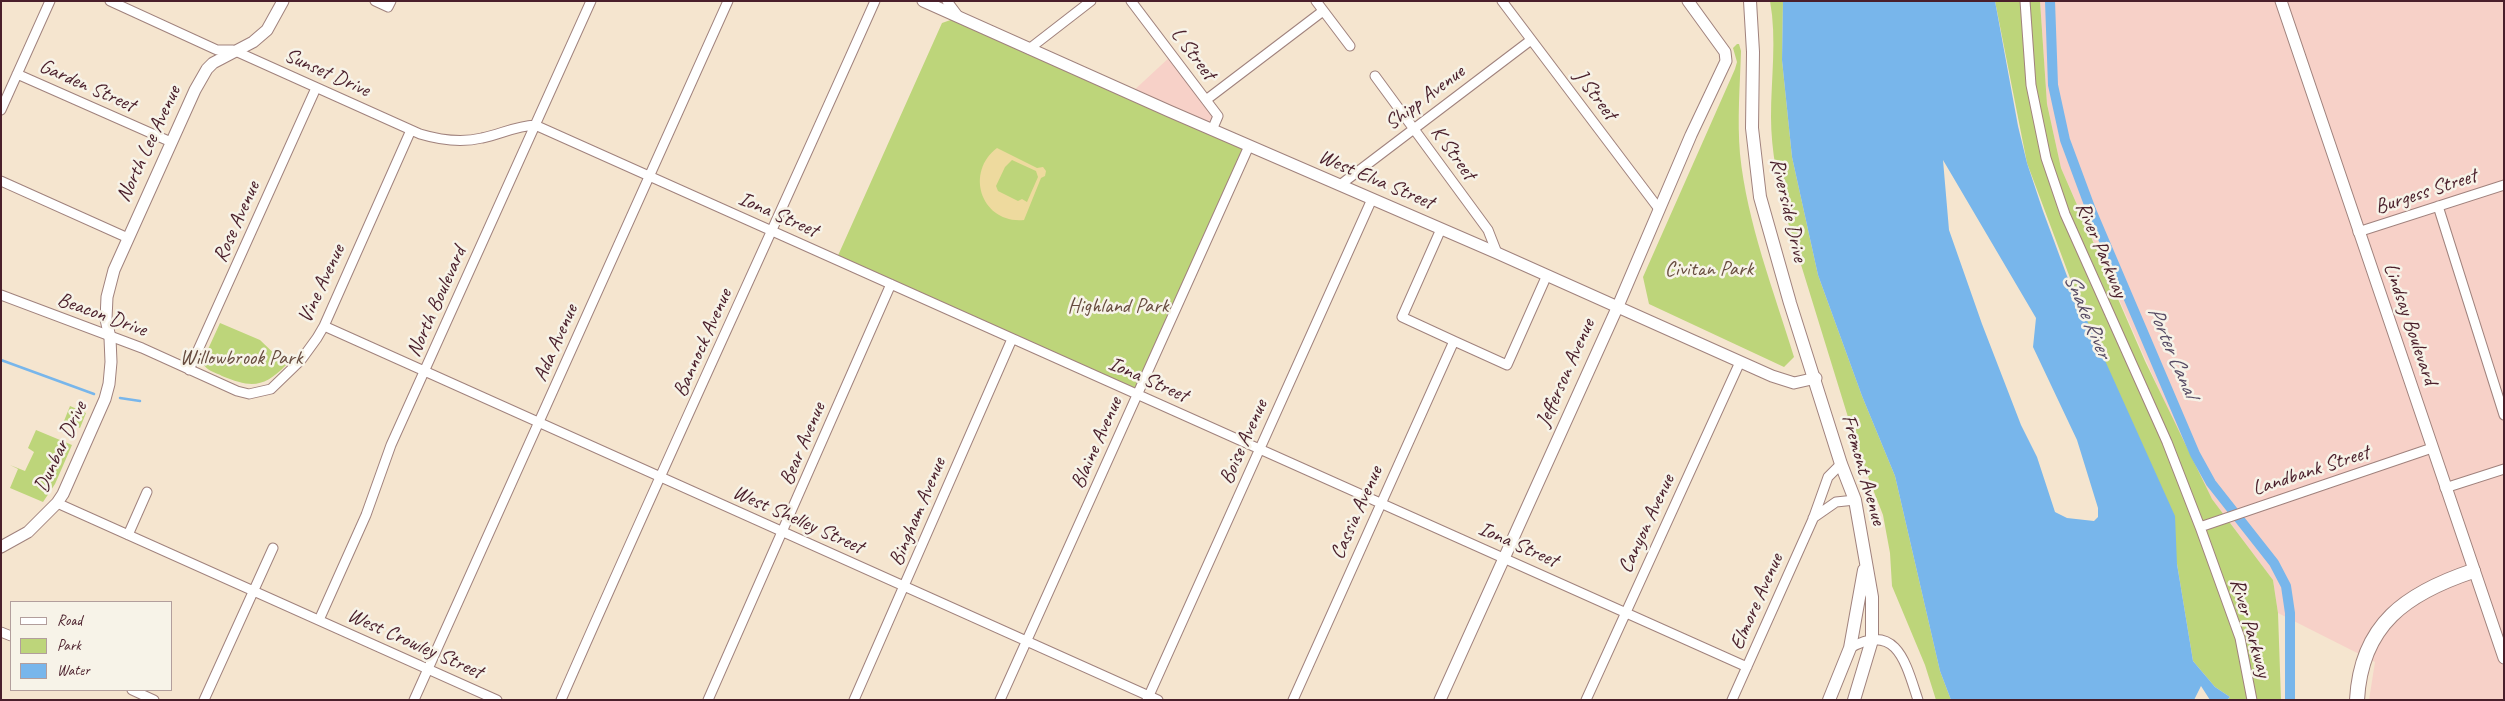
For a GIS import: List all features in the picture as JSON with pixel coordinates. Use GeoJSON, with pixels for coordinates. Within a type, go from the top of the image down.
{"type":"FeatureCollection","features":[{"type":"Feature","properties":{"kind":"highway"},"geometry":{"type":"LineString","coordinates":[[2357,698],[2360,673],[2367,654],[2383,624],[2409,598],[2448,579],[2473,571]]}},
{"type":"Feature","properties":{"kind":"main road","name":"Riverside Drive"},"geometry":{"type":"LineString","coordinates":[[1750,1],[1753,52],[1752,128],[1760,197],[1790,303],[1819,392]]}},
{"type":"Feature","properties":{"kind":"main road","name":"Fremont Avenue"},"geometry":{"type":"LineString","coordinates":[[1819,392],[1841,464],[1855,500],[1872,597],[1872,640],[1854,700]]}},
{"type":"Feature","properties":{"kind":"main road","name":"Fremont Avenue"},"geometry":{"type":"LineString","coordinates":[[1829,700],[1850,648],[1866,560]]}},
{"type":"Feature","properties":{"kind":"street"},"geometry":{"type":"LineString","coordinates":[[1,110],[50,1]]}},
{"type":"Feature","properties":{"kind":"street","name":"Sunset Drive"},"geometry":{"type":"LineString","coordinates":[[110,1],[217,50],[234,50],[411,130],[443,139],[470,140],[524,126],[536,125]]}},
{"type":"Feature","properties":{"kind":"street","name":"North Lee Avenue"},"geometry":{"type":"LineString","coordinates":[[110,338],[106,318],[107,297],[114,270],[170,142],[207,69],[234,50],[254,42],[267,30],[283,1]]}},
{"type":"Feature","properties":{"kind":"street"},"geometry":{"type":"LineString","coordinates":[[375,1],[389,4]]}},
{"type":"Feature","properties":{"kind":"street","name":"North Boulevard"},"geometry":{"type":"LineString","coordinates":[[319,620],[366,515],[391,446],[591,1]]}},
{"type":"Feature","properties":{"kind":"street","name":"Ada Avenue"},"geometry":{"type":"LineString","coordinates":[[414,700],[728,1]]}},
{"type":"Feature","properties":{"kind":"street","name":"Bannock Avenue"},"geometry":{"type":"LineString","coordinates":[[561,700],[622,560],[773,232],[875,1]]}},
{"type":"Feature","properties":{"kind":"street","name":"West Elva Street"},"geometry":{"type":"LineString","coordinates":[[923,1],[1212,130],[1548,275],[1740,362],[1794,384],[1816,378]]}},
{"type":"Feature","properties":{"kind":"street"},"geometry":{"type":"LineString","coordinates":[[947,1],[959,17]]}},
{"type":"Feature","properties":{"kind":"street"},"geometry":{"type":"LineString","coordinates":[[1029,49],[1091,1]]}},
{"type":"Feature","properties":{"kind":"street","name":"L Street"},"geometry":{"type":"LineString","coordinates":[[1131,1],[1218,116],[1212,130]]}},
{"type":"Feature","properties":{"kind":"street"},"geometry":{"type":"LineString","coordinates":[[1316,1],[1350,46]]}},
{"type":"Feature","properties":{"kind":"street","name":"J Street"},"geometry":{"type":"LineString","coordinates":[[1502,1],[1659,209]]}},
{"type":"Feature","properties":{"kind":"street","name":"Jefferson Avenue"},"geometry":{"type":"LineString","coordinates":[[1440,700],[1618,306],[1659,209],[1726,61],[1724,50],[1688,1]]}},
{"type":"Feature","properties":{"kind":"street","name":"River Parkway"},"geometry":{"type":"LineString","coordinates":[[2025,1],[2031,85],[2046,158],[2065,214],[2167,442],[2200,527],[2240,638],[2252,700]]}},
{"type":"Feature","properties":{"kind":"street","name":"Lindsay Boulevard"},"geometry":{"type":"LineString","coordinates":[[2281,1],[2504,658]]}},
{"type":"Feature","properties":{"kind":"street"},"geometry":{"type":"LineString","coordinates":[[1206,100],[1323,10]]}},
{"type":"Feature","properties":{"kind":"street","name":"Shipp Avenue"},"geometry":{"type":"LineString","coordinates":[[1340,185],[1531,40]]}},
{"type":"Feature","properties":{"kind":"street","name":"Garden Street"},"geometry":{"type":"LineString","coordinates":[[17,74],[170,142]]}},
{"type":"Feature","properties":{"kind":"street","name":"K Street"},"geometry":{"type":"LineString","coordinates":[[1375,76],[1488,230],[1497,253]]}},
{"type":"Feature","properties":{"kind":"street","name":"Rose Avenue"},"geometry":{"type":"LineString","coordinates":[[190,370],[316,88]]}},
{"type":"Feature","properties":{"kind":"street","name":"Iona Street"},"geometry":{"type":"LineString","coordinates":[[536,125],[1747,667]]}},
{"type":"Feature","properties":{"kind":"street","name":"Vine Avenue"},"geometry":{"type":"LineString","coordinates":[[190,370],[237,391],[249,394],[261,393],[282,380],[304,355],[324,326],[411,130]]}},
{"type":"Feature","properties":{"kind":"street","name":"Blaine Avenue"},"geometry":{"type":"LineString","coordinates":[[1000,700],[1249,146]]}},
{"type":"Feature","properties":{"kind":"street"},"geometry":{"type":"LineString","coordinates":[[1,181],[128,238]]}},
{"type":"Feature","properties":{"kind":"street","name":"Burgess Street"},"geometry":{"type":"LineString","coordinates":[[2358,232],[2504,185]]}},
{"type":"Feature","properties":{"kind":"street","name":"Boise Avenue"},"geometry":{"type":"LineString","coordinates":[[1151,698],[1372,199]]}},
{"type":"Feature","properties":{"kind":"street"},"geometry":{"type":"LineString","coordinates":[[2438,206],[2504,415]]}},
{"type":"Feature","properties":{"kind":"street"},"geometry":{"type":"LineString","coordinates":[[1441,229],[1402,317],[1507,365],[1548,275]]}},
{"type":"Feature","properties":{"kind":"street","name":"Bear Avenue"},"geometry":{"type":"LineString","coordinates":[[708,700],[784,532],[891,284]]}},
{"type":"Feature","properties":{"kind":"street","name":"Beacon Drive"},"geometry":{"type":"LineString","coordinates":[[1,295],[110,338],[142,348],[190,370]]}},
{"type":"Feature","properties":{"kind":"street","name":"West Shelley Street"},"geometry":{"type":"LineString","coordinates":[[324,326],[1151,698]]}},
{"type":"Feature","properties":{"kind":"street","name":"Dunbar Drive"},"geometry":{"type":"LineString","coordinates":[[1,547],[36,526],[63,494],[107,392],[111,374],[110,338]]}},
{"type":"Feature","properties":{"kind":"street","name":"Bingham Avenue"},"geometry":{"type":"LineString","coordinates":[[854,700],[1012,339]]}},
{"type":"Feature","properties":{"kind":"street","name":"Cassia Avenue"},"geometry":{"type":"LineString","coordinates":[[1293,700],[1454,341]]}},
{"type":"Feature","properties":{"kind":"street","name":"Canyon Avenue"},"geometry":{"type":"LineString","coordinates":[[1586,700],[1740,362]]}},
{"type":"Feature","properties":{"kind":"street","name":"Landbank Street"},"geometry":{"type":"LineString","coordinates":[[2200,527],[2432,448]]}},
{"type":"Feature","properties":{"kind":"street","name":"Elmore Avenue"},"geometry":{"type":"LineString","coordinates":[[1732,700],[1813,519],[1828,477],[1841,464]]}},
{"type":"Feature","properties":{"kind":"street"},"geometry":{"type":"LineString","coordinates":[[2445,488],[2504,469]]}},
{"type":"Feature","properties":{"kind":"street"},"geometry":{"type":"LineString","coordinates":[[128,535],[147,492]]}},
{"type":"Feature","properties":{"kind":"street","name":"Elmore Avenue"},"geometry":{"type":"LineString","coordinates":[[1813,519],[1836,502],[1855,500]]}},
{"type":"Feature","properties":{"kind":"street","name":"West Crowley Street"},"geometry":{"type":"LineString","coordinates":[[57,503],[497,700]]}},
{"type":"Feature","properties":{"kind":"street"},"geometry":{"type":"LineString","coordinates":[[204,700],[273,548]]}},
{"type":"Feature","properties":{"kind":"street"},"geometry":{"type":"LineString","coordinates":[[1850,648],[1865,640],[1872,640],[1890,643],[1898,649],[1903,656],[1918,700]]}},
{"type":"Feature","properties":{"kind":"street"},"geometry":{"type":"LineString","coordinates":[[134,691],[154,700]]}},
{"type":"Feature","properties":{"kind":"shaded area"},"geometry":{"type":"Polygon","coordinates":[[[2040,1],[2504,1],[2504,700],[2369,700],[2375,662],[2278,613],[2273,580],[2212,499],[2175,426],[2061,168],[2047,104],[2040,1]]]}},
{"type":"Feature","properties":{"kind":"shaded area"},"geometry":{"type":"Polygon","coordinates":[[[1172,55],[1218,116],[1212,130],[1130,94],[1172,55]]]}},
{"type":"Feature","properties":{"kind":"green space"},"geometry":{"type":"Polygon","coordinates":[[[1770,1],[1783,1],[1782,60],[1792,157],[1818,275],[1862,396],[1895,476],[1940,671],[1951,700],[1936,700],[1925,665],[1892,586],[1890,553],[1883,515],[1860,456],[1786,216],[1772,142],[1773,30],[1770,1]]]}},
{"type":"Feature","properties":{"kind":"green space"},"geometry":{"type":"Polygon","coordinates":[[[1995,1],[2040,1],[2047,104],[2061,168],[2145,361],[2212,499],[2273,580],[2278,613],[2281,700],[2227,700],[2230,697],[2215,687],[2193,661],[2177,564],[2027,163],[1995,1]]]}},
{"type":"Feature","properties":{"kind":"green space","name":"Highland Park"},"geometry":{"type":"Polygon","coordinates":[[[959,17],[1249,146],[1138,395],[836,260],[942,23],[959,17]]]}},
{"type":"Feature","properties":{"kind":"green space","name":"Civitan Park"},"geometry":{"type":"Polygon","coordinates":[[[1739,44],[1741,51],[1739,102],[1740,154],[1755,231],[1794,357],[1784,367],[1649,304],[1643,277],[1735,69],[1737,62],[1733,48],[1739,44]]]}},
{"type":"Feature","properties":{"kind":"green space","name":"Willowbrook Park"},"geometry":{"type":"Polygon","coordinates":[[[220,323],[260,340],[286,365],[271,378],[257,384],[241,383],[208,370],[203,363],[204,358],[220,323]]]}},
{"type":"Feature","properties":{"kind":"green space"},"geometry":{"type":"Polygon","coordinates":[[[70,406],[86,413],[80,428],[64,421],[70,406]]]}},
{"type":"Feature","properties":{"kind":"green space"},"geometry":{"type":"Polygon","coordinates":[[[36,430],[72,445],[55,484],[43,502],[10,488],[18,469],[10,465],[25,471],[34,452],[28,448],[36,430]]]}},
{"type":"Feature","properties":{"kind":"sand"},"geometry":{"type":"Polygon","coordinates":[[[997,148],[1037,168],[1043,167],[1046,171],[1045,176],[1041,178],[1024,220],[1009,219],[997,214],[988,206],[982,195],[980,183],[981,170],[987,158],[997,148]],[[1012,160],[1005,167],[996,186],[998,191],[1018,201],[1022,199],[1027,202],[1038,177],[1036,171],[1012,160]]]}},
{"type":"Feature","properties":{"kind":"water"},"geometry":{"type":"Polygon","coordinates":[[[1783,1],[1995,1],[2018,126],[2027,163],[2067,276],[2175,516],[2177,564],[2193,661],[2215,687],[2230,697],[2227,700],[2210,700],[2201,686],[2194,700],[1951,700],[1940,671],[1895,476],[1862,396],[1818,275],[1792,157],[1782,60],[1783,1]],[[1943,160],[1949,230],[1982,324],[2021,425],[2037,457],[2055,512],[2067,518],[2094,521],[2098,517],[2098,508],[2077,440],[2033,347],[2036,318],[1943,160]]]}},
{"type":"Feature","properties":{"kind":"waterway","name":"Porter Canal"},"geometry":{"type":"LineString","coordinates":[[2050,1],[2053,85],[2065,140],[2091,210],[2195,454],[2211,483],[2274,563],[2286,586],[2290,613],[2290,700]]}},
{"type":"Feature","properties":{"kind":"waterway"},"geometry":{"type":"LineString","coordinates":[[1,360],[94,394]]}},
{"type":"Feature","properties":{"kind":"waterway"},"geometry":{"type":"LineString","coordinates":[[120,398],[140,401]]}},
{"type":"Feature","properties":{"kind":"water label","name":"Snake River"},"geometry":{"type":"Point","coordinates":[2087,316]}}]}
